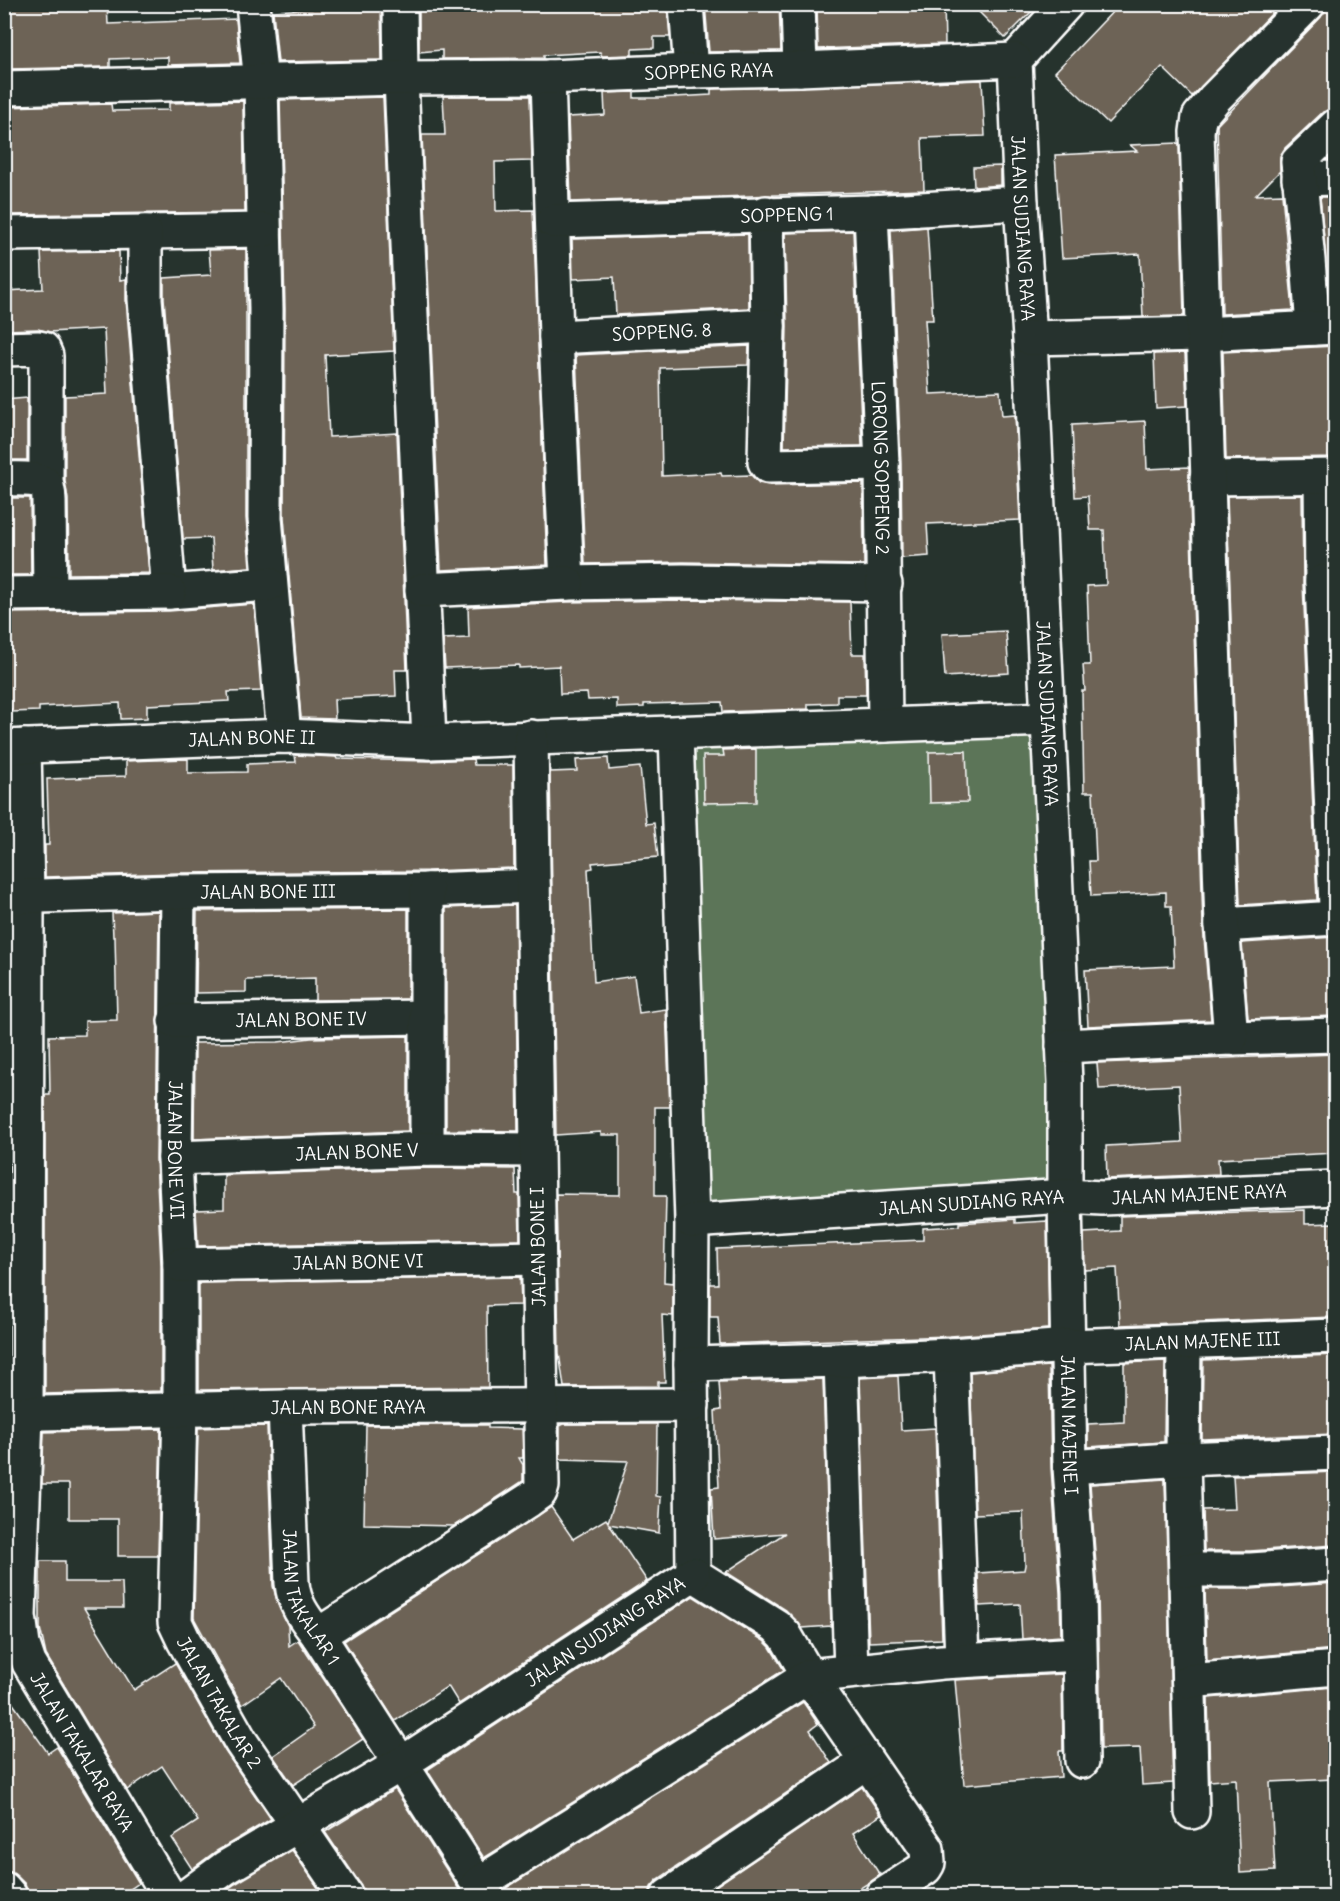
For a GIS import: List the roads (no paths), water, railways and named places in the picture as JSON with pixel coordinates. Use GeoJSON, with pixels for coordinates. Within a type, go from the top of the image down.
{"type":"FeatureCollection","features":[{"type":"Feature","properties":{"kind":"street"},"geometry":{"type":"LineString","coordinates":[[254,4],[261,82],[266,309],[266,518],[269,584],[284,736]]}},
{"type":"Feature","properties":{"kind":"street"},"geometry":{"type":"LineString","coordinates":[[400,4],[401,78],[429,742]]}},
{"type":"Feature","properties":{"kind":"street"},"geometry":{"type":"LineString","coordinates":[[686,4],[691,71]]}},
{"type":"Feature","properties":{"kind":"street"},"geometry":{"type":"LineString","coordinates":[[798,4],[800,69]]}},
{"type":"Feature","properties":{"kind":"street"},"geometry":{"type":"LineString","coordinates":[[1015,60],[1066,4]]}},
{"type":"Feature","properties":{"kind":"street"},"geometry":{"type":"LineString","coordinates":[[1232,1038],[1222,925],[1197,132],[1199,117],[1215,98],[1308,4]]}},
{"type":"Feature","properties":{"kind":"street","name":"SOPPENG RAYA"},"geometry":{"type":"LineString","coordinates":[[4,88],[401,78],[548,77],[1015,60]]}},
{"type":"Feature","properties":{"kind":"street","name":"JALAN SUDIANG RAYA"},"geometry":{"type":"LineString","coordinates":[[187,1896],[225,1868],[401,1764],[693,1574],[691,1364],[693,1221],[1065,1196],[1063,1046],[1030,338],[1020,203],[1015,60]]}},
{"type":"Feature","properties":{"kind":"street"},"geometry":{"type":"LineString","coordinates":[[548,77],[567,583]]}},
{"type":"Feature","properties":{"kind":"street"},"geometry":{"type":"LineString","coordinates":[[1030,338],[1324,328],[1308,260],[1298,162],[1335,126]]}},
{"type":"Feature","properties":{"kind":"street"},"geometry":{"type":"LineString","coordinates":[[1299,179],[1335,178]]}},
{"type":"Feature","properties":{"kind":"street","name":"SOPPENG 1"},"geometry":{"type":"LineString","coordinates":[[553,221],[766,213],[871,212],[1020,203]]}},
{"type":"Feature","properties":{"kind":"street","name":"LORONG SOPPENG 2"},"geometry":{"type":"LineString","coordinates":[[871,212],[882,464],[885,724]]}},
{"type":"Feature","properties":{"kind":"street"},"geometry":{"type":"LineString","coordinates":[[766,213],[768,326],[765,462],[768,466],[882,464]]}},
{"type":"Feature","properties":{"kind":"street"},"geometry":{"type":"LineString","coordinates":[[4,234],[264,230]]}},
{"type":"Feature","properties":{"kind":"street"},"geometry":{"type":"LineString","coordinates":[[145,232],[145,308],[169,592]]}},
{"type":"Feature","properties":{"kind":"street","name":"SOPPENG. 8"},"geometry":{"type":"LineString","coordinates":[[556,337],[768,326]]}},
{"type":"Feature","properties":{"kind":"street"},"geometry":{"type":"LineString","coordinates":[[4,349],[38,348],[43,349],[46,356],[46,486],[49,501],[51,593]]}},
{"type":"Feature","properties":{"kind":"street"},"geometry":{"type":"LineString","coordinates":[[1207,478],[1328,477],[1335,906]]}},
{"type":"Feature","properties":{"kind":"street"},"geometry":{"type":"LineString","coordinates":[[4,479],[30,479],[43,482],[46,486]]}},
{"type":"Feature","properties":{"kind":"street"},"geometry":{"type":"LineString","coordinates":[[422,590],[567,583],[683,581],[885,584]]}},
{"type":"Feature","properties":{"kind":"street"},"geometry":{"type":"LineString","coordinates":[[4,594],[169,592],[269,584]]}},
{"type":"Feature","properties":{"kind":"street","name":"JALAN BONE II"},"geometry":{"type":"LineString","coordinates":[[14,747],[284,736],[429,742],[1047,719]]}},
{"type":"Feature","properties":{"kind":"street"},"geometry":{"type":"LineString","coordinates":[[676,733],[693,1221]]}},
{"type":"Feature","properties":{"kind":"street","name":"JALAN BONE I"},"geometry":{"type":"LineString","coordinates":[[318,1635],[540,1492],[543,1475],[534,886],[515,737]]}},
{"type":"Feature","properties":{"kind":"street","name":"JALAN TAKALAR RAYA"},"geometry":{"type":"LineString","coordinates":[[14,747],[15,1414],[24,1454],[19,1616],[22,1645],[29,1663],[169,1896]]}},
{"type":"Feature","properties":{"kind":"street","name":"JALAN BONE III"},"geometry":{"type":"LineString","coordinates":[[16,897],[534,886]]}},
{"type":"Feature","properties":{"kind":"street"},"geometry":{"type":"LineString","coordinates":[[426,1149],[427,890]]}},
{"type":"Feature","properties":{"kind":"street","name":"JALAN BONE VII"},"geometry":{"type":"LineString","coordinates":[[178,892],[175,1158],[180,1265],[180,1409]]}},
{"type":"Feature","properties":{"kind":"street"},"geometry":{"type":"LineString","coordinates":[[1222,925],[1335,918]]}},
{"type":"Feature","properties":{"kind":"street","name":"JALAN BONE IV"},"geometry":{"type":"LineString","coordinates":[[175,1021],[427,1017]]}},
{"type":"Feature","properties":{"kind":"street"},"geometry":{"type":"LineString","coordinates":[[1063,1046],[1335,1035]]}},
{"type":"Feature","properties":{"kind":"street","name":"JALAN BONE V"},"geometry":{"type":"LineString","coordinates":[[175,1158],[426,1149],[537,1149]]}},
{"type":"Feature","properties":{"kind":"street","name":"JALAN MAJENE RAYA"},"geometry":{"type":"LineString","coordinates":[[1065,1196],[1102,1198],[1335,1188]]}},
{"type":"Feature","properties":{"kind":"street","name":"JALAN MAJENE I"},"geometry":{"type":"LineString","coordinates":[[1065,1196],[1070,1467],[1078,1592],[1082,1761]]}},
{"type":"Feature","properties":{"kind":"street","name":"JALAN BONE VI"},"geometry":{"type":"LineString","coordinates":[[180,1265],[538,1258]]}},
{"type":"Feature","properties":{"kind":"street","name":"JALAN MAJENE III"},"geometry":{"type":"LineString","coordinates":[[691,1364],[841,1360],[1068,1346],[1335,1336]]}},
{"type":"Feature","properties":{"kind":"street"},"geometry":{"type":"LineString","coordinates":[[1184,1342],[1183,1460],[1192,1812]]}},
{"type":"Feature","properties":{"kind":"street"},"geometry":{"type":"LineString","coordinates":[[951,1355],[952,1661]]}},
{"type":"Feature","properties":{"kind":"street"},"geometry":{"type":"LineString","coordinates":[[841,1360],[851,1671]]}},
{"type":"Feature","properties":{"kind":"street","name":"JALAN BONE RAYA"},"geometry":{"type":"LineString","coordinates":[[15,1414],[285,1407],[692,1405]]}},
{"type":"Feature","properties":{"kind":"street","name":"JALAN TAKALAR 1"},"geometry":{"type":"LineString","coordinates":[[285,1407],[294,1597],[299,1610],[318,1635],[482,1890]]}},
{"type":"Feature","properties":{"kind":"street","name":"JALAN TAKALAR 2"},"geometry":{"type":"LineString","coordinates":[[180,1409],[174,1601],[176,1622],[184,1641],[242,1742],[346,1896]]}},
{"type":"Feature","properties":{"kind":"street"},"geometry":{"type":"LineString","coordinates":[[1070,1467],[1335,1453]]}},
{"type":"Feature","properties":{"kind":"street"},"geometry":{"type":"LineString","coordinates":[[1187,1569],[1251,1570],[1335,1564]]}},
{"type":"Feature","properties":{"kind":"street"},"geometry":{"type":"LineString","coordinates":[[693,1574],[776,1626],[785,1635],[809,1676],[927,1849],[928,1863],[925,1868],[882,1896]]}},
{"type":"Feature","properties":{"kind":"street"},"geometry":{"type":"LineString","coordinates":[[482,1890],[648,1775],[809,1676],[952,1661],[1079,1654]]}},
{"type":"Feature","properties":{"kind":"street"},"geometry":{"type":"LineString","coordinates":[[1189,1681],[1335,1668]]}},
{"type":"Feature","properties":{"kind":"street"},"geometry":{"type":"LineString","coordinates":[[668,1896],[866,1761]]}},
{"type":"Feature","properties":{"kind":"street"},"geometry":{"type":"LineString","coordinates":[[4,1889],[10,1896]]}}]}
